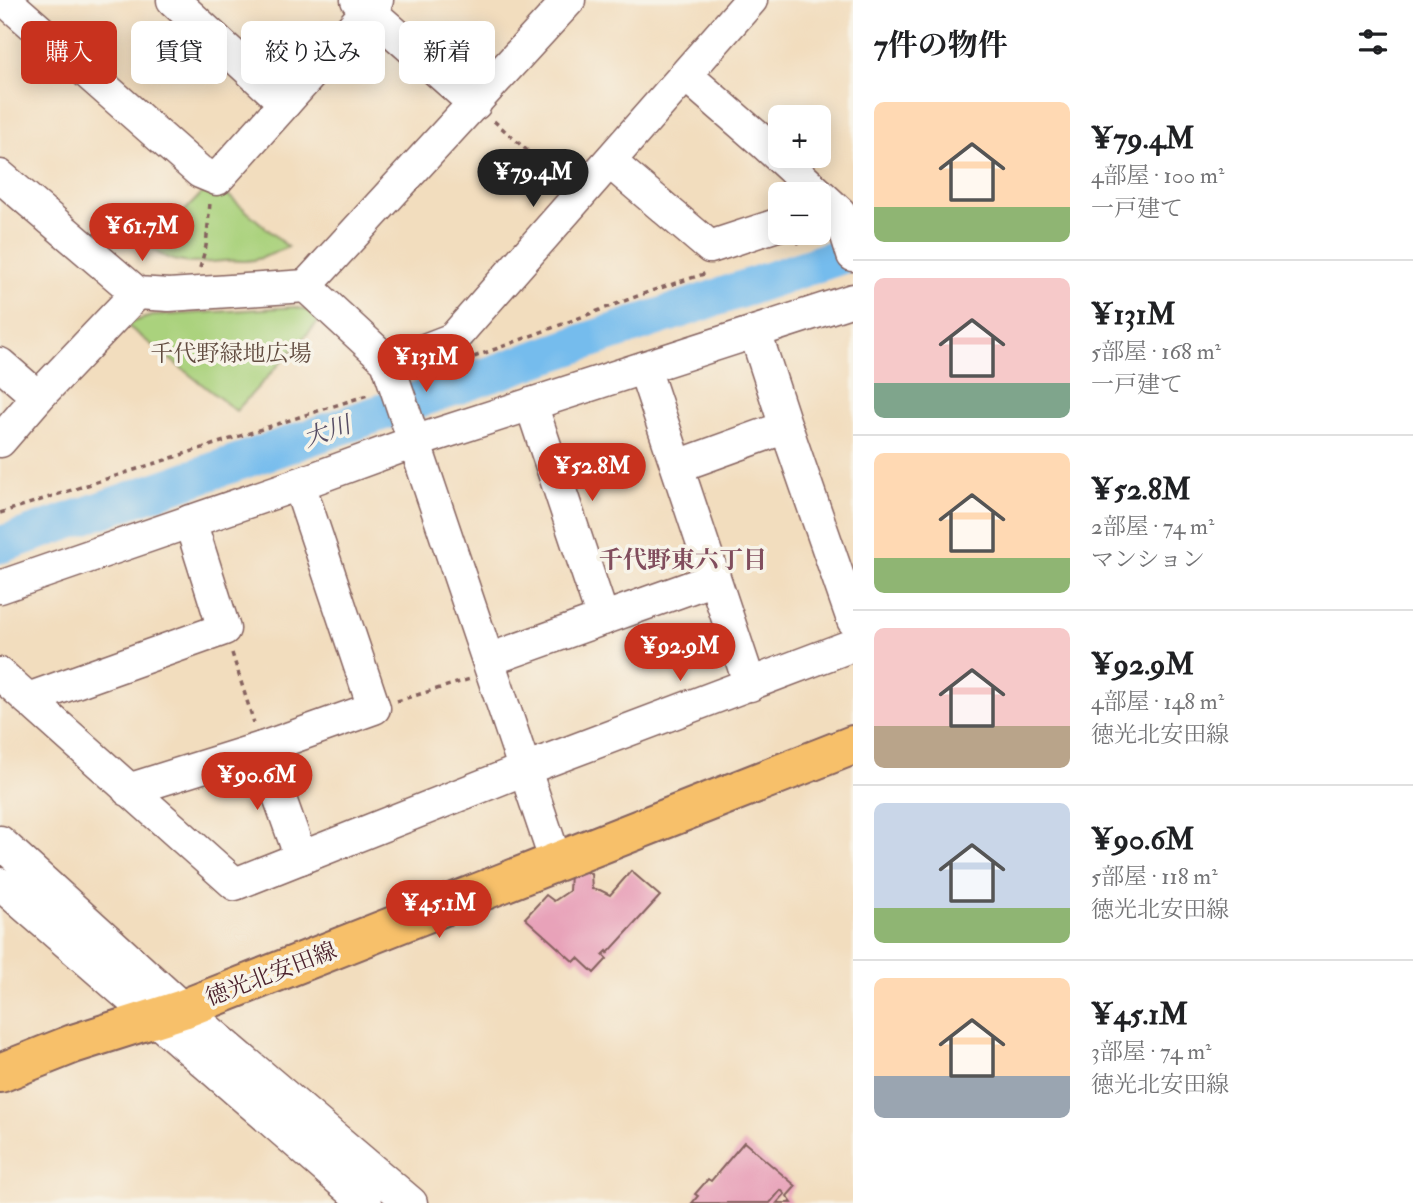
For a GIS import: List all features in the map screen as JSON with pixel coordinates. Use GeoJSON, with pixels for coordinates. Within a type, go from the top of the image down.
{"type":"FeatureCollection","features":[{"type":"Feature","properties":{"kind":"main road","name":"徳光北安田線"},"geometry":{"type":"LineString","coordinates":[[0,1073],[73,1044],[167,1014],[853,745]]}},
{"type":"Feature","properties":{"kind":"street"},"geometry":{"type":"LineString","coordinates":[[5,0],[200,172],[217,179],[285,103],[367,3],[475,104]]}},
{"type":"Feature","properties":{"kind":"street"},"geometry":{"type":"LineString","coordinates":[[173,0],[285,103]]}},
{"type":"Feature","properties":{"kind":"street"},"geometry":{"type":"LineString","coordinates":[[0,176],[136,293],[194,294],[306,286],[569,0]]}},
{"type":"Feature","properties":{"kind":"street"},"geometry":{"type":"LineString","coordinates":[[391,373],[409,356],[453,339],[687,76],[751,0]]}},
{"type":"Feature","properties":{"kind":"street"},"geometry":{"type":"LineString","coordinates":[[687,76],[797,182]]}},
{"type":"Feature","properties":{"kind":"street"},"geometry":{"type":"LineString","coordinates":[[610,162],[710,247],[768,228]]}},
{"type":"Feature","properties":{"kind":"street"},"geometry":{"type":"LineString","coordinates":[[831,211],[840,214],[850,246]]}},
{"type":"Feature","properties":{"kind":"street"},"geometry":{"type":"LineString","coordinates":[[306,286],[391,373],[556,862]]}},
{"type":"Feature","properties":{"kind":"street"},"geometry":{"type":"LineString","coordinates":[[0,441],[136,293]]}},
{"type":"Feature","properties":{"kind":"street"},"geometry":{"type":"LineString","coordinates":[[0,587],[299,484],[411,431],[531,404],[853,300]]}},
{"type":"Feature","properties":{"kind":"street"},"geometry":{"type":"LineString","coordinates":[[755,332],[853,620]]}},
{"type":"Feature","properties":{"kind":"street"},"geometry":{"type":"LineString","coordinates":[[0,364],[38,397]]}},
{"type":"Feature","properties":{"kind":"street"},"geometry":{"type":"LineString","coordinates":[[644,368],[750,685]]}},
{"type":"Feature","properties":{"kind":"street"},"geometry":{"type":"LineString","coordinates":[[531,404],[603,619]]}},
{"type":"Feature","properties":{"kind":"street"},"geometry":{"type":"LineString","coordinates":[[678,466],[786,428]]}},
{"type":"Feature","properties":{"kind":"street"},"geometry":{"type":"LineString","coordinates":[[128,790],[262,748],[374,708],[299,484]]}},
{"type":"Feature","properties":{"kind":"street"},"geometry":{"type":"LineString","coordinates":[[28,699],[224,629],[190,521]]}},
{"type":"Feature","properties":{"kind":"street"},"geometry":{"type":"LineString","coordinates":[[490,666],[603,619],[714,579]]}},
{"type":"Feature","properties":{"kind":"street"},"geometry":{"type":"LineString","coordinates":[[0,674],[235,884],[525,769],[853,645]]}},
{"type":"Feature","properties":{"kind":"street"},"geometry":{"type":"LineString","coordinates":[[262,748],[301,858]]}},
{"type":"Feature","properties":{"kind":"street"},"geometry":{"type":"LineString","coordinates":[[0,842],[167,1014],[366,1203]]}},
{"type":"Feature","properties":{"kind":"street"},"geometry":{"type":"LineString","coordinates":[[0,884],[411,1203]]}},
{"type":"Feature","properties":{"kind":"path"},"geometry":{"type":"LineString","coordinates":[[475,104],[579,197]]}},
{"type":"Feature","properties":{"kind":"path"},"geometry":{"type":"LineString","coordinates":[[194,294],[206,246],[210,216],[210,177]]}},
{"type":"Feature","properties":{"kind":"path"},"geometry":{"type":"LineString","coordinates":[[224,629],[262,748]]}},
{"type":"Feature","properties":{"kind":"path"},"geometry":{"type":"LineString","coordinates":[[374,708],[490,666]]}},
{"type":"Feature","properties":{"kind":"green space"},"geometry":{"type":"Polygon","coordinates":[[[222,190],[288,247],[252,260],[193,263],[175,261],[150,247],[203,192],[222,190]]]}},
{"type":"Feature","properties":{"kind":"green space","name":"千代野緑地広場"},"geometry":{"type":"Polygon","coordinates":[[[296,307],[324,316],[236,411],[125,324],[152,316],[296,307]]]}},
{"type":"Feature","properties":{"kind":"building"},"geometry":{"type":"Polygon","coordinates":[[[580,871],[591,873],[592,889],[610,895],[631,871],[660,896],[608,953],[607,951],[603,955],[607,959],[594,973],[578,958],[574,962],[525,918],[546,895],[554,901],[569,891],[570,874],[580,871]]]}},
{"type":"Feature","properties":{"kind":"building"},"geometry":{"type":"Polygon","coordinates":[[[744,1142],[796,1186],[787,1196],[792,1203],[777,1203],[785,1194],[781,1190],[770,1203],[692,1203],[698,1196],[695,1194],[708,1179],[711,1181],[744,1142]]]}},
{"type":"Feature","properties":{"kind":"waterway","name":"大川"},"geometry":{"type":"LineString","coordinates":[[0,545],[584,342],[853,252]]}},
{"type":"Feature","properties":{"kind":"district","name":"千代野東六丁目"},"geometry":{"type":"Point","coordinates":[683,560]}}]}
